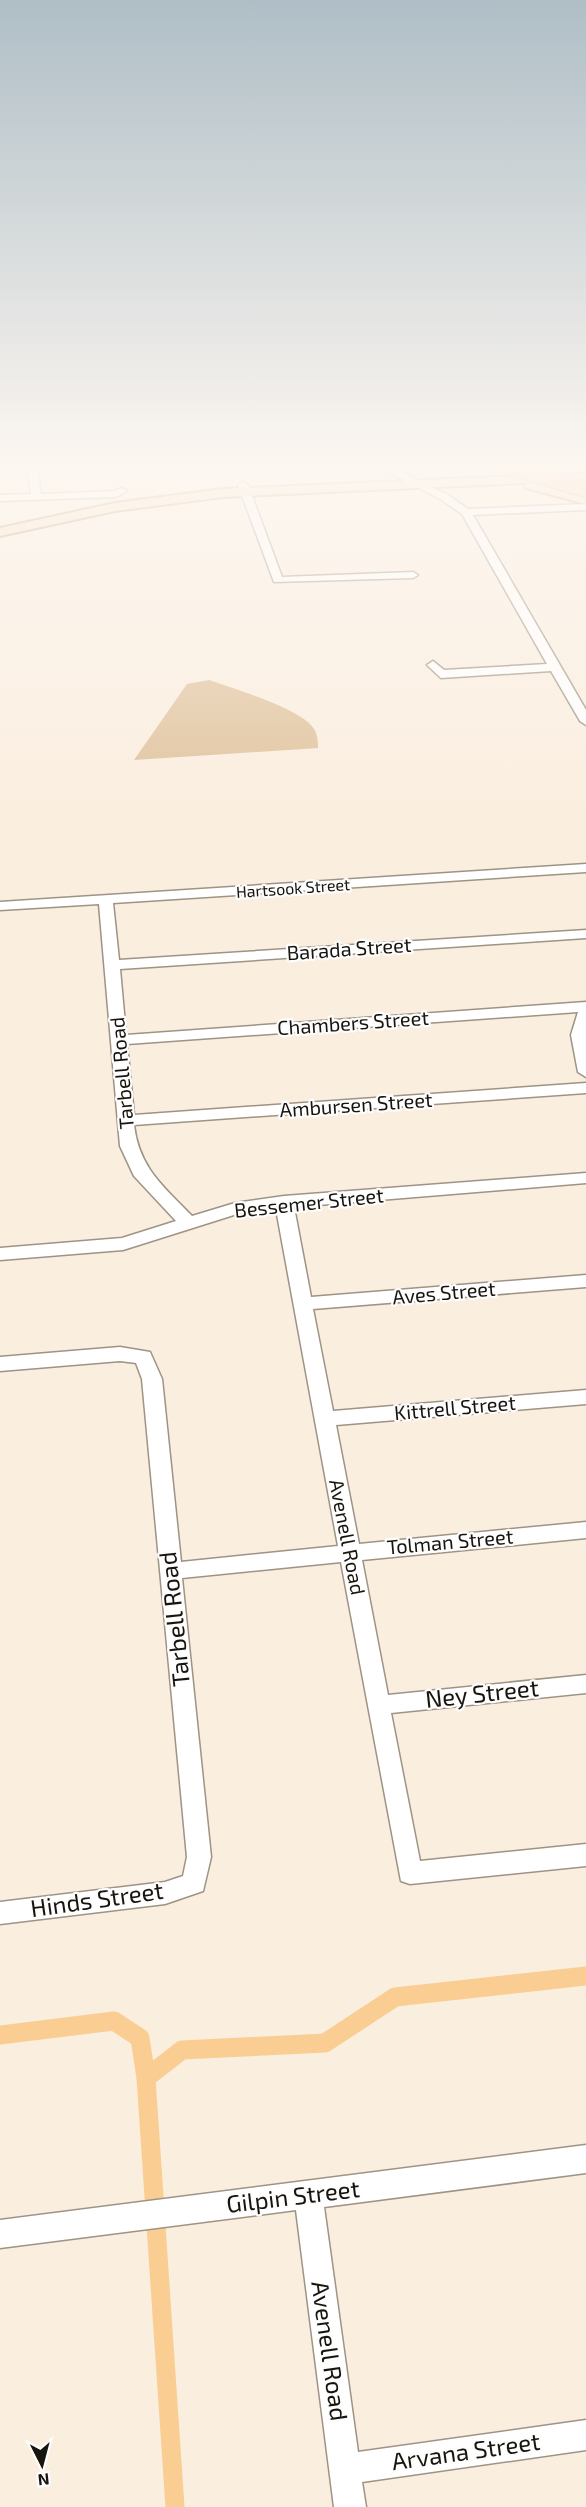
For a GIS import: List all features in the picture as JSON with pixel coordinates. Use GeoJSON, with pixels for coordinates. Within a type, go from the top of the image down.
{"type":"FeatureCollection","features":[{"type":"Feature","properties":{"kind":"street"},"geometry":{"type":"LineString","coordinates":[[507,583],[586,721]]}},
{"type":"Feature","properties":{"kind":"street"},"geometry":{"type":"LineString","coordinates":[[433,665],[441,674],[555,667]]}},
{"type":"Feature","properties":{"kind":"street","name":"Hartsook Street"},"geometry":{"type":"LineString","coordinates":[[0,906],[586,868]]}},
{"type":"Feature","properties":{"kind":"street","name":"Tarbell Road"},"geometry":{"type":"LineString","coordinates":[[106,900],[129,1146],[141,1173],[190,1225]]}},
{"type":"Feature","properties":{"kind":"street","name":"Barada Street"},"geometry":{"type":"LineString","coordinates":[[112,965],[586,934]]}},
{"type":"Feature","properties":{"kind":"street"},"geometry":{"type":"LineString","coordinates":[[586,1009],[579,1035],[586,1072]]}},
{"type":"Feature","properties":{"kind":"street","name":"Chambers Street"},"geometry":{"type":"LineString","coordinates":[[119,1040],[586,1009]]}},
{"type":"Feature","properties":{"kind":"street","name":"Ambursen Street"},"geometry":{"type":"LineString","coordinates":[[126,1121],[586,1088]]}},
{"type":"Feature","properties":{"kind":"street","name":"Bessemer Street"},"geometry":{"type":"LineString","coordinates":[[0,1254],[123,1244],[190,1225],[235,1209],[284,1202],[586,1178]]}},
{"type":"Feature","properties":{"kind":"street","name":"Avenell Road"},"geometry":{"type":"LineString","coordinates":[[284,1202],[410,1873],[586,1855]]}},
{"type":"Feature","properties":{"kind":"street","name":"Aves Street"},"geometry":{"type":"LineString","coordinates":[[303,1304],[586,1281]]}},
{"type":"Feature","properties":{"kind":"street","name":"Tarbell Road"},"geometry":{"type":"LineString","coordinates":[[0,1364],[120,1354],[143,1357],[152,1379],[199,1857],[194,1883]]}},
{"type":"Feature","properties":{"kind":"street","name":"Kittrell Street"},"geometry":{"type":"LineString","coordinates":[[325,1419],[586,1396]]}},
{"type":"Feature","properties":{"kind":"street","name":"Tolman Street"},"geometry":{"type":"LineString","coordinates":[[171,1571],[350,1551],[586,1530]]}},
{"type":"Feature","properties":{"kind":"street","name":"Ney Street"},"geometry":{"type":"LineString","coordinates":[[378,1705],[586,1684]]}},
{"type":"Feature","properties":{"kind":"street","name":"Hinds Street"},"geometry":{"type":"LineString","coordinates":[[0,1913],[165,1893],[194,1883]]}},
{"type":"Feature","properties":{"kind":"street","name":"Gilpin Street"},"geometry":{"type":"LineString","coordinates":[[0,2234],[586,2159]]}},
{"type":"Feature","properties":{"kind":"street","name":"Avenell Road"},"geometry":{"type":"LineString","coordinates":[[309,2195],[350,2507]]}},
{"type":"Feature","properties":{"kind":"street","name":"Arvana Street"},"geometry":{"type":"LineString","coordinates":[[345,2469],[586,2435]]}},
{"type":"Feature","properties":{"kind":"shaded area"},"geometry":{"type":"Polygon","coordinates":[[[209,680],[261,698],[300,716],[314,728],[318,748],[134,760],[187,684],[209,680]]]}},
{"type":"Feature","properties":{"kind":"waterway"},"geometry":{"type":"LineString","coordinates":[[146,2078],[182,2050],[325,2043],[395,1997],[586,1976]]}},
{"type":"Feature","properties":{"kind":"waterway"},"geometry":{"type":"LineString","coordinates":[[0,2035],[114,2021],[140,2038],[146,2078]]}},
{"type":"Feature","properties":{"kind":"waterway"},"geometry":{"type":"LineString","coordinates":[[146,2078],[175,2507]]}}]}
